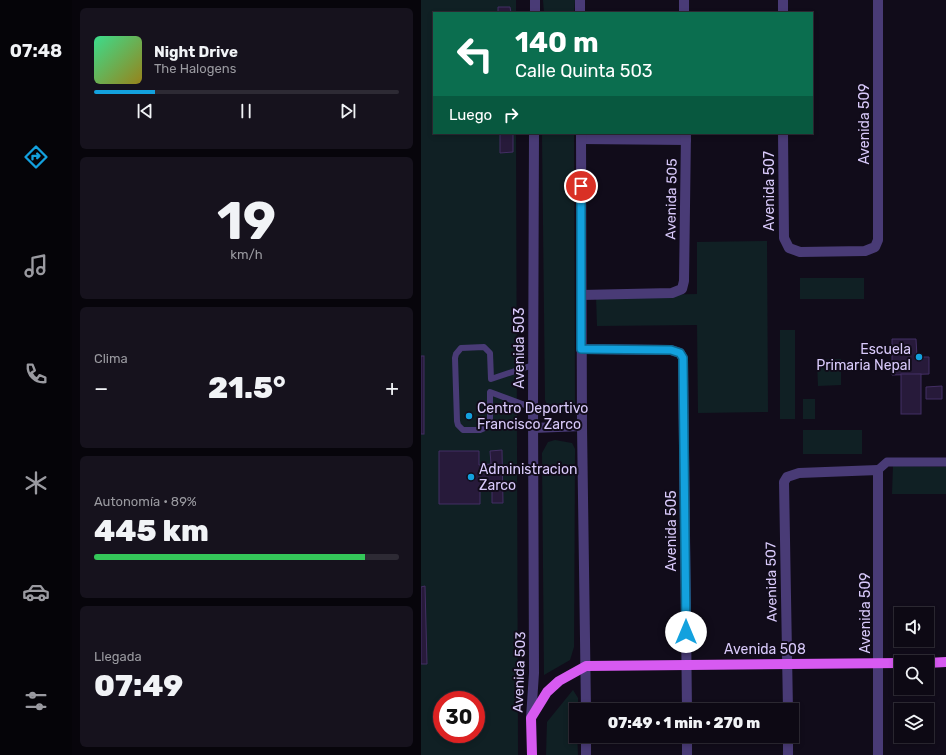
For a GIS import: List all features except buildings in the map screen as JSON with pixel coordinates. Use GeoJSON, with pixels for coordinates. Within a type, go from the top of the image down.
{"type":"FeatureCollection","features":[{"type":"Feature","properties":{"kind":"main road","name":"Avenida 508"},"geometry":{"type":"LineString","coordinates":[[531,718],[547,692],[559,681],[587,666],[787,662],[894,662]]}},
{"type":"Feature","properties":{"kind":"main road"},"geometry":{"type":"LineString","coordinates":[[934,662],[946,662]]}},
{"type":"Feature","properties":{"kind":"main road","name":"Avenida 503"},"geometry":{"type":"LineString","coordinates":[[531,718],[531,755]]}},
{"type":"Feature","properties":{"kind":"street"},"geometry":{"type":"LineString","coordinates":[[535,0],[535,12]]}},
{"type":"Feature","properties":{"kind":"street"},"geometry":{"type":"LineString","coordinates":[[580,0],[580,12]]}},
{"type":"Feature","properties":{"kind":"street"},"geometry":{"type":"LineString","coordinates":[[684,0],[684,12]]}},
{"type":"Feature","properties":{"kind":"street"},"geometry":{"type":"LineString","coordinates":[[783,0],[783,12]]}},
{"type":"Feature","properties":{"kind":"street","name":"Avenida 509"},"geometry":{"type":"LineString","coordinates":[[789,248],[800,252],[865,251],[875,247],[878,240],[878,0]]}},
{"type":"Feature","properties":{"kind":"street","name":"Avenida 503"},"geometry":{"type":"LineString","coordinates":[[531,718],[535,673],[533,428],[535,134]]}},
{"type":"Feature","properties":{"kind":"street","name":"Avenida 507"},"geometry":{"type":"LineString","coordinates":[[783,134],[784,238],[789,248]]}},
{"type":"Feature","properties":{"kind":"street"},"geometry":{"type":"LineString","coordinates":[[586,703],[587,666],[581,349],[581,136],[686,137]]}},
{"type":"Feature","properties":{"kind":"street","name":"Avenida 505"},"geometry":{"type":"LineString","coordinates":[[581,295],[672,293],[682,289],[685,281],[686,137]]}},
{"type":"Feature","properties":{"kind":"street","name":"Avenida 505"},"geometry":{"type":"LineString","coordinates":[[581,349],[671,350],[680,353],[684,364],[687,703]]}},
{"type":"Feature","properties":{"kind":"street"},"geometry":{"type":"LineString","coordinates":[[533,428],[582,426]]}},
{"type":"Feature","properties":{"kind":"street"},"geometry":{"type":"LineString","coordinates":[[878,470],[887,462],[946,462]]}},
{"type":"Feature","properties":{"kind":"street","name":"Avenida 509"},"geometry":{"type":"LineString","coordinates":[[878,470],[878,755]]}},
{"type":"Feature","properties":{"kind":"street","name":"Avenida 507"},"geometry":{"type":"LineString","coordinates":[[787,703],[783,488],[787,477],[799,473],[878,470]]}},
{"type":"Feature","properties":{"kind":"street"},"geometry":{"type":"LineString","coordinates":[[586,743],[586,755]]}},
{"type":"Feature","properties":{"kind":"street"},"geometry":{"type":"LineString","coordinates":[[687,743],[687,755]]}},
{"type":"Feature","properties":{"kind":"street"},"geometry":{"type":"LineString","coordinates":[[788,743],[788,755]]}},
{"type":"Feature","properties":{"kind":"lane"},"geometry":{"type":"LineString","coordinates":[[465,347],[480,347],[488,350],[491,357],[491,379],[490,420],[487,427],[480,430],[467,431],[460,428],[457,421],[455,358],[458,350],[465,347]]}},
{"type":"Feature","properties":{"kind":"lane"},"geometry":{"type":"LineString","coordinates":[[491,379],[533,365]]}},
{"type":"Feature","properties":{"kind":"lane"},"geometry":{"type":"LineString","coordinates":[[490,392],[533,408]]}},
{"type":"Feature","properties":{"kind":"shaded area","name":"Centro Deportivo Francisco Zarco"},"geometry":{"type":"Polygon","coordinates":[[[421,0],[516,0],[516,12],[433,12],[433,134],[516,134],[518,755],[421,755],[421,0]]]}},
{"type":"Feature","properties":{"kind":"shaded area"},"geometry":{"type":"Polygon","coordinates":[[[543,0],[575,0],[574,12],[544,12],[543,0]]]}},
{"type":"Feature","properties":{"kind":"shaded area"},"geometry":{"type":"Polygon","coordinates":[[[542,134],[574,134],[575,407],[571,410],[558,412],[550,408],[545,400],[542,134]]]}},
{"type":"Feature","properties":{"kind":"shaded area"},"geometry":{"type":"Polygon","coordinates":[[[767,241],[768,412],[698,413],[697,325],[597,326],[596,296],[697,294],[697,242],[767,241]]]}},
{"type":"Feature","properties":{"kind":"shaded area"},"geometry":{"type":"Polygon","coordinates":[[[800,278],[864,278],[864,299],[800,299],[800,278]]]}},
{"type":"Feature","properties":{"kind":"shaded area"},"geometry":{"type":"Polygon","coordinates":[[[780,330],[795,330],[795,419],[780,419],[780,330]]]}},
{"type":"Feature","properties":{"kind":"shaded area"},"geometry":{"type":"Polygon","coordinates":[[[841,359],[841,385],[818,386],[817,360],[841,359]]]}},
{"type":"Feature","properties":{"kind":"shaded area"},"geometry":{"type":"Polygon","coordinates":[[[803,399],[815,399],[815,419],[803,419],[803,399]]]}},
{"type":"Feature","properties":{"kind":"shaded area"},"geometry":{"type":"Polygon","coordinates":[[[803,430],[862,430],[862,454],[803,454],[803,430]]]}},
{"type":"Feature","properties":{"kind":"shaded area"},"geometry":{"type":"Polygon","coordinates":[[[555,440],[572,443],[575,449],[574,647],[570,660],[544,675],[542,453],[548,442],[555,440]]]}},
{"type":"Feature","properties":{"kind":"shaded area"},"geometry":{"type":"Polygon","coordinates":[[[893,466],[946,467],[946,494],[892,494],[893,466]]]}},
{"type":"Feature","properties":{"kind":"shaded area"},"geometry":{"type":"Polygon","coordinates":[[[573,690],[578,698],[578,703],[569,703],[569,743],[577,743],[578,755],[546,755],[547,722],[573,690]]]}},
{"type":"Feature","properties":{"kind":"place","name":"Escuela Primaria Nepal"},"geometry":{"type":"Point","coordinates":[919,357]}},
{"type":"Feature","properties":{"kind":"place","name":"Centro Deportivo Francisco Zarco"},"geometry":{"type":"Point","coordinates":[469,416]}},
{"type":"Feature","properties":{"kind":"place","name":"Administracion Zarco"},"geometry":{"type":"Point","coordinates":[471,477]}},
{"type":"Feature","properties":{"kind":"route"},"geometry":{"type":"LineString","coordinates":[[581,186],[581,349],[671,350],[680,353],[683,358],[686,632]]}}]}
